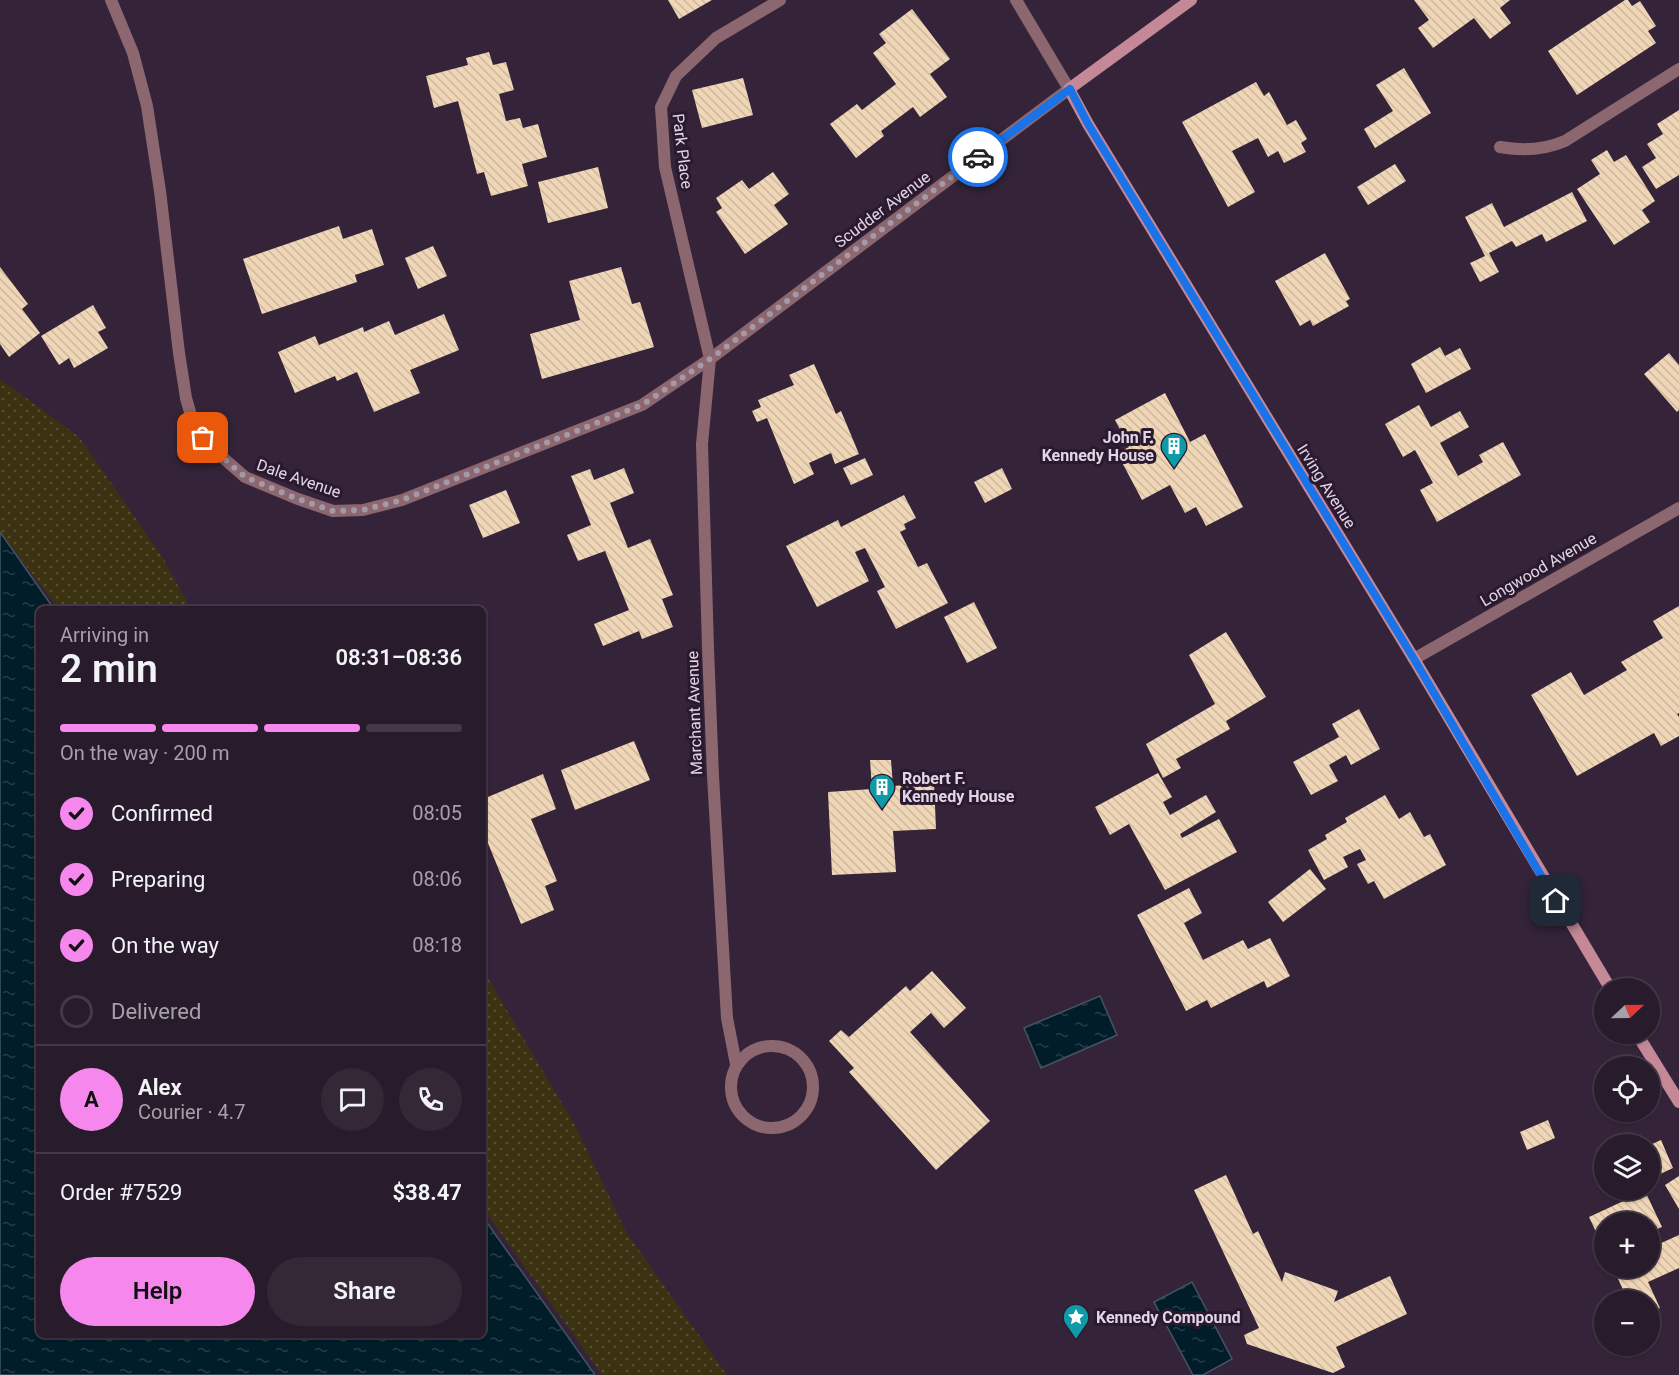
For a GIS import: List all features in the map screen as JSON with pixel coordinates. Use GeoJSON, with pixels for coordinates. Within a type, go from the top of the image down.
{"type":"FeatureCollection","features":[{"type":"Feature","properties":{"kind":"street","name":"Dale Avenue"},"geometry":{"type":"LineString","coordinates":[[111,0],[133,53],[147,106],[186,398],[194,426],[213,449],[245,477],[333,511],[363,510],[402,500],[642,405],[710,359]]}},
{"type":"Feature","properties":{"kind":"street","name":"Park Place"},"geometry":{"type":"LineString","coordinates":[[710,359],[664,167],[661,107],[676,76],[716,39],[780,0]]}},
{"type":"Feature","properties":{"kind":"street","name":"Irving Avenue"},"geometry":{"type":"LineString","coordinates":[[1016,0],[1070,89],[1088,124],[1414,659],[1604,978]]}},
{"type":"Feature","properties":{"kind":"street","name":"Scudder Avenue"},"geometry":{"type":"LineString","coordinates":[[710,359],[1191,0]]}},
{"type":"Feature","properties":{"kind":"street"},"geometry":{"type":"LineString","coordinates":[[1500,147],[1516,150],[1536,149],[1565,141],[1679,69]]}},
{"type":"Feature","properties":{"kind":"street","name":"Marchant Avenue"},"geometry":{"type":"LineString","coordinates":[[710,359],[702,444],[707,638],[726,1018],[736,1064],[731,1078],[730,1093],[735,1106],[744,1118],[756,1126],[784,1127],[797,1120],[807,1109],[813,1096],[811,1074],[800,1056],[788,1048],[776,1045],[759,1047],[744,1055],[736,1064]]}},
{"type":"Feature","properties":{"kind":"street","name":"Longwood Avenue"},"geometry":{"type":"LineString","coordinates":[[1414,659],[1679,508]]}},
{"type":"Feature","properties":{"kind":"street"},"geometry":{"type":"LineString","coordinates":[[1643,1044],[1679,1102]]}},
{"type":"Feature","properties":{"kind":"sand"},"geometry":{"type":"Polygon","coordinates":[[[0,379],[79,437],[163,558],[189,606],[57,606],[0,532],[0,379]]]}},
{"type":"Feature","properties":{"kind":"sand"},"geometry":{"type":"Polygon","coordinates":[[[486,975],[576,1127],[626,1232],[727,1375],[602,1375],[486,1212],[486,975]]]}},
{"type":"Feature","properties":{"kind":"water"},"geometry":{"type":"Polygon","coordinates":[[[0,532],[52,606],[36,606],[36,1338],[486,1338],[486,1221],[595,1375],[0,1375],[0,532]]]}},
{"type":"Feature","properties":{"kind":"water"},"geometry":{"type":"Polygon","coordinates":[[[1100,996],[1117,1035],[1041,1068],[1024,1028],[1100,996]]]}},
{"type":"Feature","properties":{"kind":"water"},"geometry":{"type":"Polygon","coordinates":[[[1192,1282],[1232,1359],[1203,1375],[1193,1375],[1154,1302],[1192,1282]]]}},
{"type":"Feature","properties":{"kind":"building"},"geometry":{"type":"Polygon","coordinates":[[[668,0],[712,0],[679,19],[668,0]]]}},
{"type":"Feature","properties":{"kind":"building"},"geometry":{"type":"Polygon","coordinates":[[[1414,0],[1510,0],[1500,8],[1511,23],[1490,39],[1474,18],[1433,48],[1418,28],[1429,20],[1414,0]]]}},
{"type":"Feature","properties":{"kind":"building"},"geometry":{"type":"Polygon","coordinates":[[[1628,0],[1632,6],[1640,1],[1656,26],[1648,31],[1656,43],[1577,95],[1548,51],[1628,0]]]}},
{"type":"Feature","properties":{"kind":"building"},"geometry":{"type":"Polygon","coordinates":[[[912,9],[950,59],[930,74],[947,97],[920,117],[913,107],[881,131],[884,136],[856,158],[830,124],[857,104],[862,110],[896,84],[873,53],[886,43],[879,34],[912,9]]]}},
{"type":"Feature","properties":{"kind":"building"},"geometry":{"type":"Polygon","coordinates":[[[489,52],[493,65],[506,62],[514,90],[499,94],[506,121],[520,118],[523,128],[538,124],[547,157],[522,164],[528,186],[491,196],[484,172],[477,174],[458,101],[434,108],[426,76],[468,65],[466,58],[489,52]]]}},
{"type":"Feature","properties":{"kind":"building"},"geometry":{"type":"Polygon","coordinates":[[[1404,68],[1431,113],[1375,148],[1364,129],[1393,111],[1376,85],[1404,68]]]}},
{"type":"Feature","properties":{"kind":"building"},"geometry":{"type":"Polygon","coordinates":[[[743,78],[753,115],[702,128],[692,90],[743,78]]]}},
{"type":"Feature","properties":{"kind":"building"},"geometry":{"type":"Polygon","coordinates":[[[1256,82],[1264,96],[1269,92],[1287,125],[1296,120],[1307,139],[1301,143],[1306,152],[1284,163],[1278,151],[1268,157],[1258,138],[1232,151],[1255,192],[1228,207],[1182,122],[1256,82]]]}},
{"type":"Feature","properties":{"kind":"building"},"geometry":{"type":"Polygon","coordinates":[[[1679,110],[1679,175],[1656,189],[1642,167],[1656,158],[1647,144],[1663,134],[1657,124],[1679,110]]]}},
{"type":"Feature","properties":{"kind":"building"},"geometry":{"type":"Polygon","coordinates":[[[1607,150],[1614,162],[1626,155],[1655,201],[1642,210],[1650,222],[1614,245],[1577,189],[1600,174],[1591,160],[1607,150]]]}},
{"type":"Feature","properties":{"kind":"building"},"geometry":{"type":"Polygon","coordinates":[[[1395,164],[1406,181],[1368,205],[1357,187],[1395,164]]]}},
{"type":"Feature","properties":{"kind":"building"},"geometry":{"type":"Polygon","coordinates":[[[598,167],[608,208],[548,223],[538,182],[598,167]]]}},
{"type":"Feature","properties":{"kind":"building"},"geometry":{"type":"Polygon","coordinates":[[[773,172],[789,194],[774,205],[788,224],[745,254],[716,212],[722,208],[716,198],[742,180],[749,189],[773,172]]]}},
{"type":"Feature","properties":{"kind":"building"},"geometry":{"type":"Polygon","coordinates":[[[1572,192],[1587,221],[1546,242],[1542,234],[1516,247],[1512,241],[1489,253],[1499,272],[1480,282],[1470,263],[1485,256],[1465,217],[1492,203],[1504,227],[1572,192]]]}},
{"type":"Feature","properties":{"kind":"building"},"geometry":{"type":"Polygon","coordinates":[[[339,226],[343,239],[372,229],[384,265],[355,275],[357,282],[262,314],[243,259],[339,226]]]}},
{"type":"Feature","properties":{"kind":"building"},"geometry":{"type":"Polygon","coordinates":[[[433,246],[447,276],[418,289],[405,258],[433,246]]]}},
{"type":"Feature","properties":{"kind":"building"},"geometry":{"type":"Polygon","coordinates":[[[1325,253],[1350,299],[1346,301],[1349,306],[1313,326],[1310,320],[1300,326],[1275,281],[1325,253]]]}},
{"type":"Feature","properties":{"kind":"building"},"geometry":{"type":"Polygon","coordinates":[[[0,267],[28,304],[22,309],[40,333],[9,357],[0,344],[0,267]]]}},
{"type":"Feature","properties":{"kind":"building"},"geometry":{"type":"Polygon","coordinates":[[[621,267],[632,304],[640,302],[654,347],[542,379],[530,334],[580,320],[569,281],[621,267]]]}},
{"type":"Feature","properties":{"kind":"building"},"geometry":{"type":"Polygon","coordinates":[[[93,305],[106,328],[98,332],[108,348],[74,368],[69,358],[59,365],[41,336],[93,305]]]}},
{"type":"Feature","properties":{"kind":"building"},"geometry":{"type":"Polygon","coordinates":[[[444,314],[459,350],[410,370],[420,393],[374,412],[357,372],[337,381],[335,376],[295,393],[278,352],[315,336],[319,345],[363,327],[364,332],[389,321],[395,335],[444,314]]]}},
{"type":"Feature","properties":{"kind":"building"},"geometry":{"type":"Polygon","coordinates":[[[1440,347],[1445,356],[1460,348],[1471,369],[1426,393],[1411,364],[1440,347]]]}},
{"type":"Feature","properties":{"kind":"building"},"geometry":{"type":"Polygon","coordinates":[[[1669,353],[1679,365],[1679,410],[1677,412],[1644,374],[1669,353]]]}},
{"type":"Feature","properties":{"kind":"building"},"geometry":{"type":"Polygon","coordinates":[[[814,364],[836,414],[841,411],[859,454],[835,464],[831,453],[809,463],[814,474],[794,484],[767,418],[757,422],[752,411],[761,407],[758,400],[794,385],[789,375],[814,364]]]}},
{"type":"Feature","properties":{"kind":"building","name":"John F. Kennedy House"},"geometry":{"type":"Polygon","coordinates":[[[1165,393],[1190,442],[1205,434],[1243,507],[1206,526],[1196,507],[1185,513],[1170,485],[1142,500],[1117,453],[1129,447],[1115,420],[1165,393]]]}},
{"type":"Feature","properties":{"kind":"building"},"geometry":{"type":"Polygon","coordinates":[[[1419,405],[1431,427],[1460,411],[1469,427],[1440,443],[1458,476],[1483,462],[1479,455],[1503,442],[1521,475],[1437,522],[1420,490],[1433,483],[1415,450],[1403,457],[1385,424],[1419,405]]]}},
{"type":"Feature","properties":{"kind":"building"},"geometry":{"type":"Polygon","coordinates":[[[865,458],[873,475],[851,485],[843,468],[865,458]]]}},
{"type":"Feature","properties":{"kind":"building"},"geometry":{"type":"Polygon","coordinates":[[[624,468],[634,493],[610,503],[628,548],[650,539],[673,595],[662,599],[673,627],[642,639],[639,631],[603,646],[594,624],[629,610],[605,551],[578,561],[567,535],[591,525],[571,476],[590,469],[594,480],[624,468]]]}},
{"type":"Feature","properties":{"kind":"building"},"geometry":{"type":"Polygon","coordinates":[[[1002,468],[1012,489],[985,503],[974,482],[1002,468]]]}},
{"type":"Feature","properties":{"kind":"building"},"geometry":{"type":"Polygon","coordinates":[[[506,490],[520,523],[483,538],[469,505],[506,490]]]}},
{"type":"Feature","properties":{"kind":"building"},"geometry":{"type":"Polygon","coordinates":[[[904,495],[916,518],[904,524],[906,529],[900,532],[918,567],[927,563],[948,603],[896,629],[877,591],[885,587],[865,548],[855,552],[869,581],[817,607],[786,546],[838,520],[841,527],[904,495]]]}},
{"type":"Feature","properties":{"kind":"building"},"geometry":{"type":"Polygon","coordinates":[[[974,602],[997,648],[967,663],[944,617],[974,602]]]}},
{"type":"Feature","properties":{"kind":"building"},"geometry":{"type":"Polygon","coordinates":[[[1679,606],[1679,713],[1677,714],[1679,736],[1661,746],[1654,733],[1577,776],[1531,695],[1571,672],[1584,695],[1627,670],[1621,662],[1663,638],[1653,621],[1679,606]]]}},
{"type":"Feature","properties":{"kind":"building"},"geometry":{"type":"Polygon","coordinates":[[[1226,632],[1266,697],[1226,721],[1230,729],[1176,759],[1181,768],[1163,778],[1146,744],[1215,704],[1189,655],[1226,632]]]}},
{"type":"Feature","properties":{"kind":"building"},"geometry":{"type":"Polygon","coordinates":[[[1359,709],[1380,749],[1351,765],[1346,755],[1329,765],[1338,781],[1311,795],[1293,762],[1339,737],[1332,724],[1359,709]]]}},
{"type":"Feature","properties":{"kind":"building"},"geometry":{"type":"Polygon","coordinates":[[[634,741],[650,780],[575,810],[561,770],[634,741]]]}},
{"type":"Feature","properties":{"kind":"building","name":"Robert F. Kennedy House"},"geometry":{"type":"Polygon","coordinates":[[[870,760],[891,760],[893,786],[934,783],[936,829],[893,831],[896,872],[832,875],[828,792],[872,789],[870,760]]]}},
{"type":"Feature","properties":{"kind":"building"},"geometry":{"type":"Polygon","coordinates":[[[1158,773],[1172,797],[1163,802],[1170,815],[1206,795],[1216,812],[1180,834],[1182,838],[1219,819],[1237,852],[1165,890],[1129,824],[1110,835],[1095,807],[1158,773]]]}},
{"type":"Feature","properties":{"kind":"building"},"geometry":{"type":"Polygon","coordinates":[[[543,774],[556,809],[531,819],[557,881],[545,886],[554,910],[521,924],[486,838],[486,798],[543,774]]]}},
{"type":"Feature","properties":{"kind":"building"},"geometry":{"type":"Polygon","coordinates":[[[1385,795],[1399,819],[1410,812],[1424,837],[1430,834],[1446,865],[1384,899],[1374,881],[1368,884],[1357,864],[1366,860],[1360,849],[1343,857],[1348,867],[1324,880],[1308,850],[1327,839],[1325,835],[1347,822],[1345,818],[1385,795]]]}},
{"type":"Feature","properties":{"kind":"building"},"geometry":{"type":"Polygon","coordinates":[[[1310,869],[1326,889],[1283,922],[1268,902],[1310,869]]]}},
{"type":"Feature","properties":{"kind":"building"},"geometry":{"type":"Polygon","coordinates":[[[1189,888],[1202,913],[1184,923],[1203,960],[1243,940],[1248,949],[1270,938],[1290,976],[1267,988],[1264,981],[1211,1008],[1207,1000],[1186,1011],[1137,915],[1189,888]]]}},
{"type":"Feature","properties":{"kind":"building"},"geometry":{"type":"Polygon","coordinates":[[[932,971],[966,1008],[944,1028],[931,1013],[910,1032],[990,1121],[936,1170],[849,1072],[854,1068],[829,1041],[841,1030],[849,1037],[906,986],[910,991],[932,971]]]}},
{"type":"Feature","properties":{"kind":"building"},"geometry":{"type":"Polygon","coordinates":[[[1548,1120],[1555,1138],[1527,1150],[1520,1132],[1548,1120]]]}},
{"type":"Feature","properties":{"kind":"building"},"geometry":{"type":"Polygon","coordinates":[[[1660,1140],[1673,1168],[1660,1174],[1660,1140]]]}},
{"type":"Feature","properties":{"kind":"building"},"geometry":{"type":"Polygon","coordinates":[[[1226,1175],[1253,1234],[1258,1231],[1282,1282],[1285,1272],[1338,1291],[1334,1302],[1390,1276],[1407,1314],[1336,1347],[1345,1367],[1333,1373],[1247,1344],[1244,1335],[1259,1328],[1194,1190],[1226,1175]]]}},
{"type":"Feature","properties":{"kind":"building"},"geometry":{"type":"Polygon","coordinates":[[[1679,1176],[1679,1209],[1665,1185],[1679,1176]]]}},
{"type":"Feature","properties":{"kind":"building"},"geometry":{"type":"Polygon","coordinates":[[[1626,1200],[1649,1200],[1655,1212],[1600,1212],[1626,1200]]]}},
{"type":"Feature","properties":{"kind":"building"},"geometry":{"type":"Polygon","coordinates":[[[1594,1215],[1594,1228],[1589,1217],[1594,1215]]]}},
{"type":"Feature","properties":{"kind":"building"},"geometry":{"type":"Polygon","coordinates":[[[1679,1235],[1679,1268],[1660,1277],[1660,1244],[1679,1235]]]}},
{"type":"Feature","properties":{"kind":"building"},"geometry":{"type":"Polygon","coordinates":[[[1618,1278],[1657,1278],[1648,1282],[1652,1290],[1623,1290],[1618,1278]]]}},
{"type":"Feature","properties":{"kind":"way so far"},"geometry":{"type":"LineString","coordinates":[[203,438],[245,477],[333,511],[363,510],[402,500],[642,405],[710,359],[978,157]]}},
{"type":"Feature","properties":{"kind":"place","name":"John F. Kennedy House"},"geometry":{"type":"Point","coordinates":[1174,469]}},
{"type":"Feature","properties":{"kind":"place","name":"Robert F. Kennedy House"},"geometry":{"type":"Point","coordinates":[882,810]}},
{"type":"Feature","properties":{"kind":"place","name":"Kennedy Compound"},"geometry":{"type":"Point","coordinates":[1076,1340]}},
{"type":"Feature","properties":{"kind":"route"},"geometry":{"type":"LineString","coordinates":[[978,157],[1070,89],[1088,124],[1414,659],[1556,901]]}}]}
